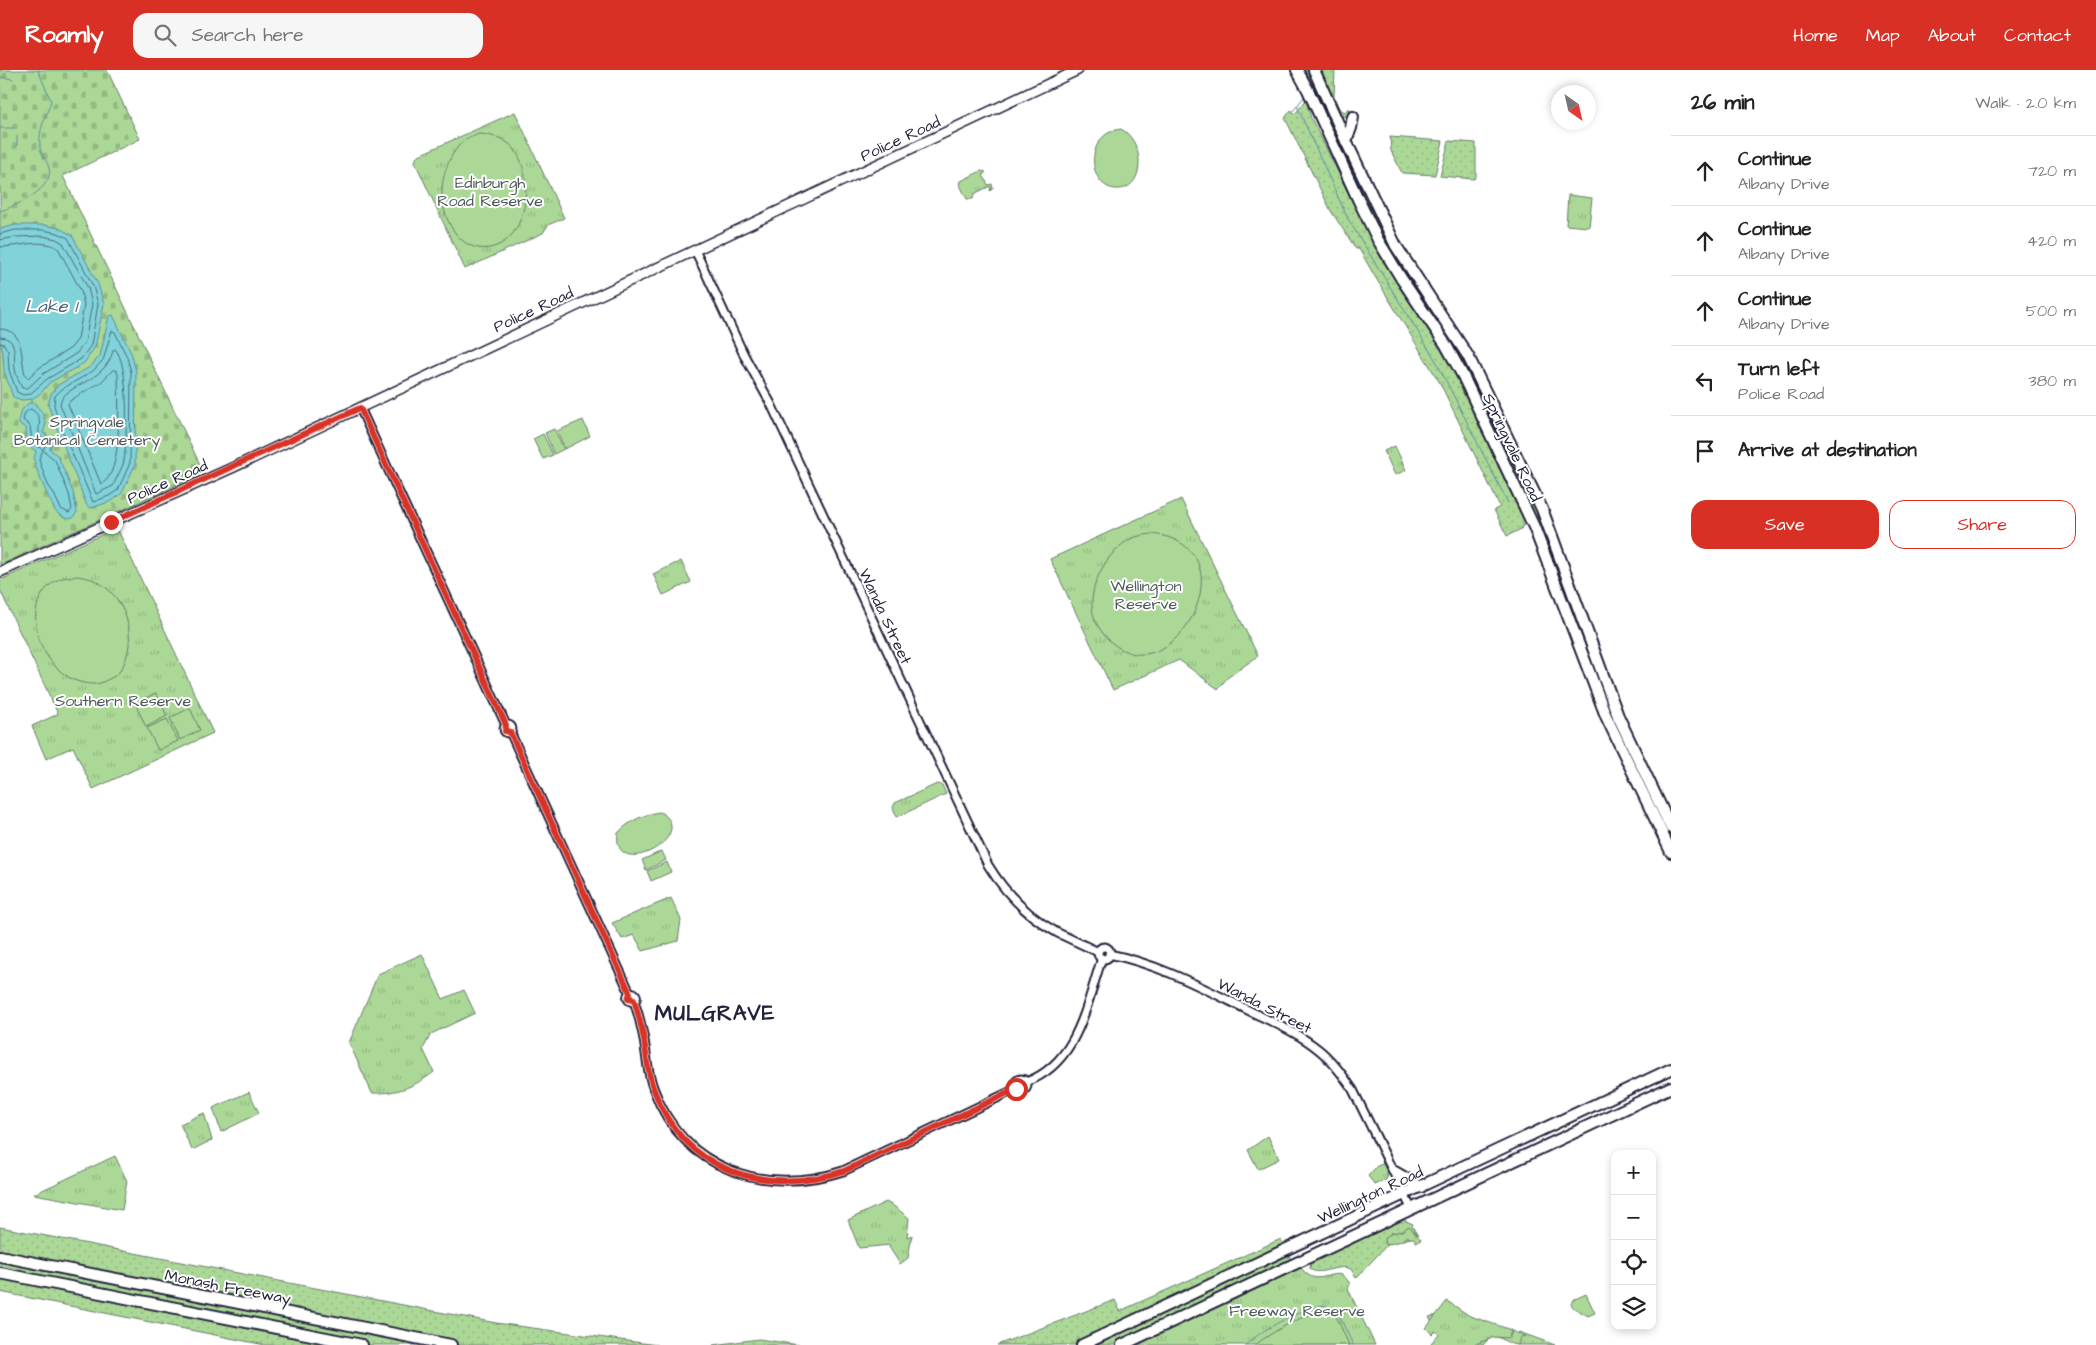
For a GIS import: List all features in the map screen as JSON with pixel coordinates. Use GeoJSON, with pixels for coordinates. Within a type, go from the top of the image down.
{"type":"FeatureCollection","features":[{"type":"Feature","properties":{"kind":"highway","name":"Springvale Road"},"geometry":{"type":"LineString","coordinates":[[1297,70],[1376,236],[1401,278],[1446,345],[1463,376],[1534,527],[1576,642],[1606,716],[1671,852]]}},
{"type":"Feature","properties":{"kind":"highway","name":"Springvale Road"},"geometry":{"type":"LineString","coordinates":[[1314,70],[1400,252],[1451,328],[1472,365],[1546,520],[1619,718],[1671,828]]}},
{"type":"Feature","properties":{"kind":"highway"},"geometry":{"type":"LineString","coordinates":[[1346,141],[1353,117]]}},
{"type":"Feature","properties":{"kind":"highway"},"geometry":{"type":"LineString","coordinates":[[1576,642],[1589,636]]}},
{"type":"Feature","properties":{"kind":"highway","name":"Wellington Road"},"geometry":{"type":"LineString","coordinates":[[1082,1345],[1671,1069]]}},
{"type":"Feature","properties":{"kind":"highway","name":"Wellington Road"},"geometry":{"type":"LineString","coordinates":[[1122,1345],[1671,1087]]}},
{"type":"Feature","properties":{"kind":"highway"},"geometry":{"type":"LineString","coordinates":[[1395,1172],[1421,1187]]}},
{"type":"Feature","properties":{"kind":"highway"},"geometry":{"type":"LineString","coordinates":[[1282,1252],[1289,1266]]}},
{"type":"Feature","properties":{"kind":"highway","name":"Monash Freeway"},"geometry":{"type":"LineString","coordinates":[[0,1256],[451,1345]]}},
{"type":"Feature","properties":{"kind":"highway","name":"Monash Freeway"},"geometry":{"type":"LineString","coordinates":[[0,1273],[362,1345]]}},
{"type":"Feature","properties":{"kind":"main road","name":"Police Road"},"geometry":{"type":"LineString","coordinates":[[0,572],[360,408],[1078,70]]}},
{"type":"Feature","properties":{"kind":"street","name":"Wanda Street"},"geometry":{"type":"LineString","coordinates":[[695,250],[742,351],[771,404],[985,859],[1006,890],[1029,913],[1058,933],[1100,955],[1107,958],[1110,954],[1178,976],[1294,1032],[1318,1049],[1345,1078],[1353,1090],[1395,1172],[1411,1208]]}},
{"type":"Feature","properties":{"kind":"street"},"geometry":{"type":"LineString","coordinates":[[360,408],[506,725],[504,730],[510,732],[630,993],[636,995],[634,1000],[642,1030],[653,1089],[674,1128],[690,1145],[713,1162],[743,1175],[762,1180],[785,1182],[827,1176],[844,1171],[1016,1089],[1020,1091],[1025,1090],[1026,1082],[1049,1070],[1069,1050],[1076,1037],[1100,955]]}},
{"type":"Feature","properties":{"kind":"green space","name":"Springvale Botanical Cemetery"},"geometry":{"type":"Polygon","coordinates":[[[0,70],[107,70],[140,139],[63,176],[204,473],[0,565],[0,70]]]}},
{"type":"Feature","properties":{"kind":"green space"},"geometry":{"type":"Polygon","coordinates":[[[1305,70],[1310,70],[1331,123],[1305,70]]]}},
{"type":"Feature","properties":{"kind":"green space"},"geometry":{"type":"Polygon","coordinates":[[[1321,70],[1335,70],[1334,97],[1340,110],[1346,112],[1347,109],[1350,109],[1349,115],[1341,117],[1339,114],[1321,70]]]}},
{"type":"Feature","properties":{"kind":"green space"},"geometry":{"type":"Polygon","coordinates":[[[1306,100],[1311,118],[1382,260],[1434,338],[1454,373],[1525,523],[1521,529],[1507,536],[1494,510],[1500,507],[1440,383],[1359,249],[1356,249],[1331,211],[1285,118],[1291,110],[1295,114],[1306,100]]]}},
{"type":"Feature","properties":{"kind":"green space","name":"Edinburgh Road Reserve"},"geometry":{"type":"Polygon","coordinates":[[[515,112],[564,218],[548,225],[543,233],[465,269],[415,162],[417,156],[515,112]]]}},
{"type":"Feature","properties":{"kind":"green space"},"geometry":{"type":"Polygon","coordinates":[[[1121,129],[1129,135],[1135,144],[1139,165],[1133,183],[1125,188],[1115,189],[1106,186],[1099,179],[1095,170],[1095,149],[1109,133],[1121,129]]]}},
{"type":"Feature","properties":{"kind":"green space"},"geometry":{"type":"Polygon","coordinates":[[[479,134],[502,139],[508,143],[517,153],[523,167],[526,184],[525,201],[521,217],[514,232],[503,242],[489,248],[478,248],[469,245],[454,231],[445,212],[442,191],[448,163],[452,156],[460,144],[468,138],[479,134]]]}},
{"type":"Feature","properties":{"kind":"green space"},"geometry":{"type":"Polygon","coordinates":[[[1390,137],[1443,141],[1435,175],[1402,173],[1391,151],[1390,137]]]}},
{"type":"Feature","properties":{"kind":"green space"},"geometry":{"type":"Polygon","coordinates":[[[1449,141],[1476,143],[1476,176],[1474,179],[1440,176],[1449,141]]]}},
{"type":"Feature","properties":{"kind":"green space"},"geometry":{"type":"Polygon","coordinates":[[[1343,147],[1367,195],[1391,252],[1369,215],[1357,188],[1343,147]]]}},
{"type":"Feature","properties":{"kind":"green space"},"geometry":{"type":"Polygon","coordinates":[[[981,171],[986,172],[983,175],[988,185],[992,184],[993,188],[990,191],[991,187],[988,187],[974,194],[973,199],[967,199],[960,185],[961,181],[981,171]]]}},
{"type":"Feature","properties":{"kind":"green space"},"geometry":{"type":"Polygon","coordinates":[[[1568,195],[1592,198],[1589,227],[1566,225],[1568,195]]]}},
{"type":"Feature","properties":{"kind":"green space"},"geometry":{"type":"Polygon","coordinates":[[[1399,260],[1455,341],[1516,464],[1537,513],[1538,523],[1537,523],[1399,260]]]}},
{"type":"Feature","properties":{"kind":"green space"},"geometry":{"type":"Polygon","coordinates":[[[583,420],[590,436],[565,449],[557,431],[583,420]]]}},
{"type":"Feature","properties":{"kind":"green space"},"geometry":{"type":"Polygon","coordinates":[[[554,429],[564,449],[554,454],[545,433],[554,429]]]}},
{"type":"Feature","properties":{"kind":"green space"},"geometry":{"type":"Polygon","coordinates":[[[543,434],[553,455],[543,459],[533,439],[543,434]]]}},
{"type":"Feature","properties":{"kind":"green space"},"geometry":{"type":"Polygon","coordinates":[[[1395,446],[1406,470],[1395,475],[1384,451],[1395,446]]]}},
{"type":"Feature","properties":{"kind":"green space","name":"Wellington Reserve"},"geometry":{"type":"Polygon","coordinates":[[[1181,499],[1258,656],[1227,678],[1218,689],[1179,660],[1113,690],[1050,559],[1181,499]]]}},
{"type":"Feature","properties":{"kind":"green space","name":"Southern Reserve"},"geometry":{"type":"Polygon","coordinates":[[[117,528],[213,733],[93,789],[73,747],[46,759],[32,726],[58,714],[0,590],[0,580],[117,528]]]}},
{"type":"Feature","properties":{"kind":"green space"},"geometry":{"type":"Polygon","coordinates":[[[1545,531],[1568,592],[1579,627],[1577,628],[1546,540],[1545,531]]]}},
{"type":"Feature","properties":{"kind":"green space","name":"Wellington Reserve"},"geometry":{"type":"Polygon","coordinates":[[[1152,534],[1183,544],[1198,564],[1201,589],[1193,615],[1177,637],[1156,651],[1132,653],[1108,639],[1102,633],[1092,610],[1094,587],[1104,565],[1119,547],[1130,539],[1152,534]]]}},
{"type":"Feature","properties":{"kind":"green space"},"geometry":{"type":"Polygon","coordinates":[[[681,561],[691,582],[663,595],[653,574],[681,561]]]}},
{"type":"Feature","properties":{"kind":"green space","name":"Southern Reserve"},"geometry":{"type":"Polygon","coordinates":[[[77,576],[96,581],[113,594],[128,623],[129,645],[124,665],[116,676],[97,684],[77,681],[61,672],[49,658],[40,641],[36,623],[37,606],[45,590],[59,579],[77,576]]]}},
{"type":"Feature","properties":{"kind":"green space"},"geometry":{"type":"Polygon","coordinates":[[[156,693],[167,716],[146,727],[135,703],[156,693]]]}},
{"type":"Feature","properties":{"kind":"green space"},"geometry":{"type":"Polygon","coordinates":[[[190,708],[200,730],[180,740],[170,718],[190,708]]]}},
{"type":"Feature","properties":{"kind":"green space"},"geometry":{"type":"Polygon","coordinates":[[[167,719],[178,741],[158,750],[147,728],[167,719]]]}},
{"type":"Feature","properties":{"kind":"green space"},"geometry":{"type":"Polygon","coordinates":[[[937,784],[942,785],[946,794],[897,817],[893,808],[895,803],[937,784]]]}},
{"type":"Feature","properties":{"kind":"green space"},"geometry":{"type":"Polygon","coordinates":[[[660,812],[670,822],[670,832],[663,842],[652,850],[639,855],[628,854],[620,848],[618,833],[622,829],[648,814],[660,812]]]}},
{"type":"Feature","properties":{"kind":"green space"},"geometry":{"type":"Polygon","coordinates":[[[662,851],[666,860],[646,870],[642,860],[662,851]]]}},
{"type":"Feature","properties":{"kind":"green space"},"geometry":{"type":"Polygon","coordinates":[[[667,862],[671,872],[651,881],[647,871],[667,862]]]}},
{"type":"Feature","properties":{"kind":"green space"},"geometry":{"type":"Polygon","coordinates":[[[671,898],[681,920],[678,941],[643,951],[634,935],[622,939],[612,923],[671,898]]]}},
{"type":"Feature","properties":{"kind":"green space"},"geometry":{"type":"Polygon","coordinates":[[[422,954],[443,999],[464,990],[475,1013],[431,1034],[423,1049],[434,1072],[405,1088],[389,1092],[372,1093],[349,1043],[378,974],[422,954]]]}},
{"type":"Feature","properties":{"kind":"green space"},"geometry":{"type":"Polygon","coordinates":[[[249,1092],[259,1113],[221,1132],[213,1108],[249,1092]]]}},
{"type":"Feature","properties":{"kind":"green space"},"geometry":{"type":"Polygon","coordinates":[[[204,1113],[212,1140],[192,1150],[180,1124],[204,1113]]]}},
{"type":"Feature","properties":{"kind":"green space"},"geometry":{"type":"Polygon","coordinates":[[[1268,1136],[1279,1159],[1258,1169],[1248,1150],[1268,1136]]]}},
{"type":"Feature","properties":{"kind":"green space"},"geometry":{"type":"Polygon","coordinates":[[[115,1156],[127,1181],[122,1210],[34,1194],[115,1156]]]}},
{"type":"Feature","properties":{"kind":"green space"},"geometry":{"type":"Polygon","coordinates":[[[1383,1164],[1388,1175],[1386,1180],[1375,1185],[1368,1176],[1377,1166],[1383,1164]]]}},
{"type":"Feature","properties":{"kind":"green space"},"geometry":{"type":"Polygon","coordinates":[[[886,1202],[909,1218],[907,1237],[912,1235],[908,1258],[900,1264],[889,1247],[890,1245],[859,1248],[848,1220],[886,1202]]]}},
{"type":"Feature","properties":{"kind":"green space"},"geometry":{"type":"Polygon","coordinates":[[[1401,1219],[1413,1224],[1412,1226],[1418,1236],[1388,1244],[1356,1278],[1351,1269],[1346,1268],[1319,1272],[1310,1269],[1311,1262],[1327,1252],[1401,1219]]]}},
{"type":"Feature","properties":{"kind":"green space"},"geometry":{"type":"Polygon","coordinates":[[[1409,1226],[1421,1240],[1416,1242],[1414,1238],[1407,1236],[1401,1241],[1385,1245],[1384,1239],[1391,1233],[1402,1231],[1409,1226]]]}},
{"type":"Feature","properties":{"kind":"green space"},"geometry":{"type":"Polygon","coordinates":[[[0,1227],[496,1323],[657,1345],[265,1345],[0,1292],[0,1227]]]}},
{"type":"Feature","properties":{"kind":"green space"},"geometry":{"type":"Polygon","coordinates":[[[1281,1239],[1296,1270],[1137,1345],[997,1345],[1115,1300],[1120,1311],[1281,1239]]]}},
{"type":"Feature","properties":{"kind":"green space","name":"Freeway Reserve"},"geometry":{"type":"Polygon","coordinates":[[[1301,1268],[1308,1275],[1315,1278],[1339,1274],[1345,1277],[1350,1284],[1348,1289],[1375,1345],[1137,1345],[1301,1268]]]}},
{"type":"Feature","properties":{"kind":"green space"},"geometry":{"type":"Polygon","coordinates":[[[1586,1294],[1595,1313],[1588,1316],[1574,1308],[1571,1304],[1573,1300],[1586,1294]]]}},
{"type":"Feature","properties":{"kind":"green space"},"geometry":{"type":"Polygon","coordinates":[[[1447,1301],[1470,1316],[1511,1330],[1509,1338],[1495,1337],[1473,1345],[1434,1345],[1431,1343],[1439,1334],[1435,1331],[1432,1334],[1426,1328],[1447,1301]]]}},
{"type":"Feature","properties":{"kind":"green space"},"geometry":{"type":"Polygon","coordinates":[[[1328,1310],[1337,1318],[1349,1345],[1255,1345],[1290,1323],[1328,1310]]]}},
{"type":"Feature","properties":{"kind":"green space"},"geometry":{"type":"Polygon","coordinates":[[[1438,1315],[1472,1319],[1507,1334],[1511,1335],[1512,1331],[1525,1336],[1520,1338],[1518,1345],[1493,1337],[1483,1345],[1479,1345],[1476,1341],[1432,1323],[1429,1317],[1438,1315]]]}},
{"type":"Feature","properties":{"kind":"green space"},"geometry":{"type":"Polygon","coordinates":[[[1519,1332],[1555,1345],[1517,1345],[1515,1338],[1519,1332]]]}},
{"type":"Feature","properties":{"kind":"green space"},"geometry":{"type":"Polygon","coordinates":[[[759,1339],[799,1345],[713,1345],[759,1339]]]}},
{"type":"Feature","properties":{"kind":"water","name":"Lake 1"},"geometry":{"type":"Polygon","coordinates":[[[15,225],[44,225],[59,228],[72,235],[98,284],[104,304],[95,347],[84,363],[49,383],[41,393],[32,399],[22,400],[13,397],[4,371],[3,352],[0,341],[0,229],[15,225]]]}},
{"type":"Feature","properties":{"kind":"water"},"geometry":{"type":"Polygon","coordinates":[[[113,315],[132,355],[136,372],[135,465],[122,493],[112,501],[91,508],[87,506],[48,405],[51,394],[58,385],[90,367],[100,356],[109,316],[113,315]]]}},
{"type":"Feature","properties":{"kind":"water"},"geometry":{"type":"Polygon","coordinates":[[[29,403],[34,403],[42,412],[46,424],[43,433],[53,441],[50,449],[58,456],[73,492],[77,512],[73,518],[67,519],[55,510],[35,463],[36,451],[27,445],[26,428],[19,424],[19,417],[24,407],[29,403]]]}},
{"type":"Feature","properties":{"kind":"waterway"},"geometry":{"type":"LineString","coordinates":[[0,211],[24,201],[46,183],[49,175],[49,168],[41,150],[40,141],[41,129],[51,101],[38,70]]}},
{"type":"Feature","properties":{"kind":"waterway"},"geometry":{"type":"LineString","coordinates":[[0,77],[13,79]]}},
{"type":"Feature","properties":{"kind":"waterway"},"geometry":{"type":"LineString","coordinates":[[1293,111],[1304,97]]}},
{"type":"Feature","properties":{"kind":"waterway"},"geometry":{"type":"LineString","coordinates":[[1297,106],[1348,219],[1436,361],[1508,503]]}},
{"type":"Feature","properties":{"kind":"waterway"},"geometry":{"type":"LineString","coordinates":[[0,128],[14,128]]}},
{"type":"Feature","properties":{"kind":"waterway"},"geometry":{"type":"LineString","coordinates":[[17,136],[17,146]]}},
{"type":"Feature","properties":{"kind":"waterway"},"geometry":{"type":"LineString","coordinates":[[1245,1345],[1282,1320],[1324,1305],[1337,1311],[1353,1345]]}},
{"type":"Feature","properties":{"kind":"district","name":"MULGRAVE"},"geometry":{"type":"Point","coordinates":[715,1013]}},
{"type":"Feature","properties":{"kind":"route"},"geometry":{"type":"LineString","coordinates":[[111,522],[360,408],[506,725],[505,731],[510,732],[630,993],[628,999],[634,1000],[642,1030],[653,1089],[667,1117],[683,1138],[713,1162],[743,1175],[762,1180],[785,1182],[802,1180],[844,1171],[1016,1089]]}}]}
